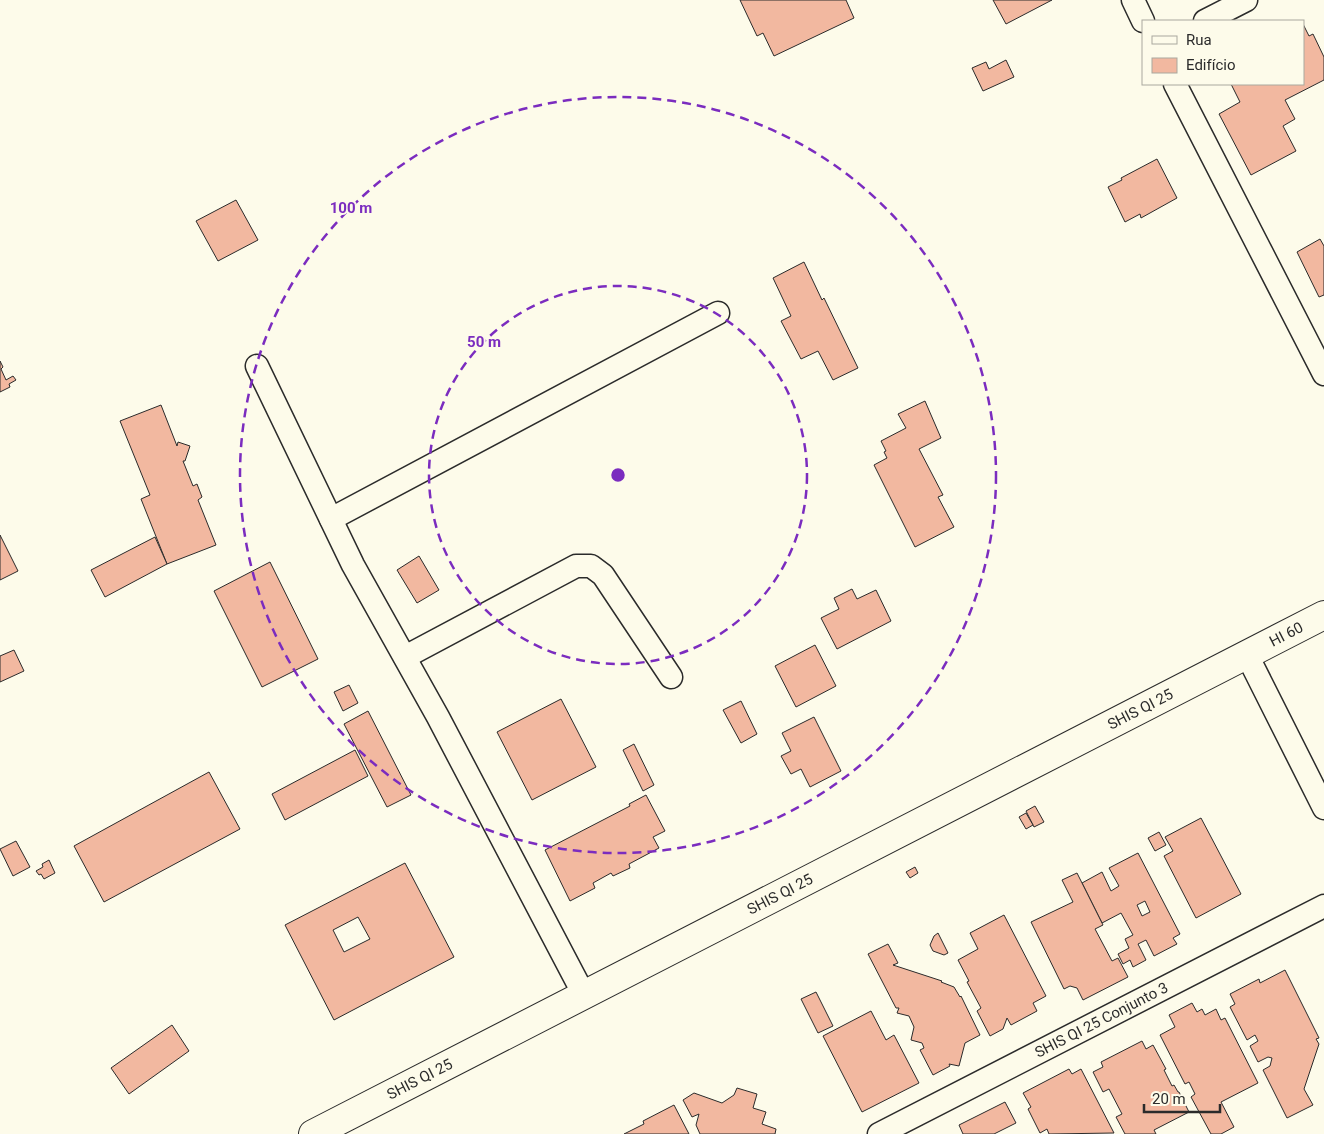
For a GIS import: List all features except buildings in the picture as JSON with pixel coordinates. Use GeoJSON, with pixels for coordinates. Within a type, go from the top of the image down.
{"type":"FeatureCollection","features":[{"type":"Feature","properties":{"kind":"street"},"geometry":{"type":"LineString","coordinates":[[1133,0],[1143,20]]}},
{"type":"Feature","properties":{"kind":"street"},"geometry":{"type":"LineString","coordinates":[[1207,20],[1246,0]]}},
{"type":"Feature","properties":{"kind":"street"},"geometry":{"type":"LineString","coordinates":[[1177,85],[1324,374]]}},
{"type":"Feature","properties":{"kind":"street"},"geometry":{"type":"LineString","coordinates":[[331,519],[718,313]]}},
{"type":"Feature","properties":{"kind":"street"},"geometry":{"type":"LineString","coordinates":[[257,366],[353,564],[438,717],[584,995]]}},
{"type":"Feature","properties":{"kind":"street"},"geometry":{"type":"LineString","coordinates":[[405,657],[576,566],[592,566],[603,575],[671,677]]}},
{"type":"Feature","properties":{"kind":"street","name":"HI 60"},"geometry":{"type":"LineString","coordinates":[[1246,653],[1324,614]]}},
{"type":"Feature","properties":{"kind":"street"},"geometry":{"type":"LineString","coordinates":[[1246,653],[1324,808]]}},
{"type":"Feature","properties":{"kind":"street","name":"SHIS QI 25"},"geometry":{"type":"LineString","coordinates":[[313,1134],[1246,653]]}},
{"type":"Feature","properties":{"kind":"street","name":"SHIS QI 25 Conjunto 3"},"geometry":{"type":"LineString","coordinates":[[879,1134],[1324,906]]}}]}
